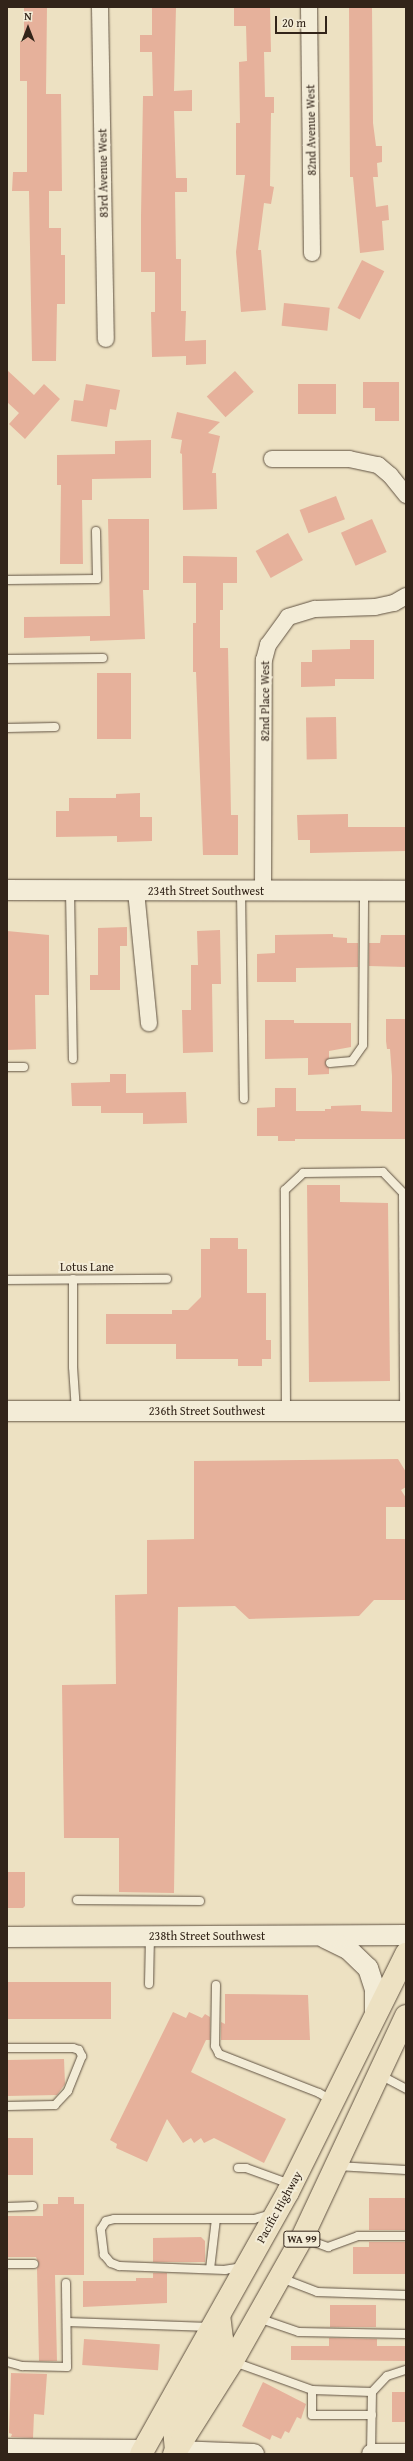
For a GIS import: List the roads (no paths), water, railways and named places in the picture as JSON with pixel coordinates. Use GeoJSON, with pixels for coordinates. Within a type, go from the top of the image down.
{"type":"FeatureCollection","features":[{"type":"Feature","properties":{"kind":"main road","name":"Pacific Highway"},"geometry":{"type":"LineString","coordinates":[[143,2453],[292,2184],[406,1954]]}},
{"type":"Feature","properties":{"kind":"main road","name":"WA 99"},"geometry":{"type":"LineString","coordinates":[[175,2452],[232,2362],[302,2238],[406,2016]]}},
{"type":"Feature","properties":{"kind":"main road"},"geometry":{"type":"LineString","coordinates":[[175,2452],[174,2430],[178,2420],[222,2339],[216,2321]]}},
{"type":"Feature","properties":{"kind":"street","name":"83rd Avenue West"},"geometry":{"type":"LineString","coordinates":[[100,7],[106,339]]}},
{"type":"Feature","properties":{"kind":"street","name":"82nd Avenue West"},"geometry":{"type":"LineString","coordinates":[[309,7],[312,253]]}},
{"type":"Feature","properties":{"kind":"street"},"geometry":{"type":"LineString","coordinates":[[272,459],[349,459],[378,465],[390,475],[406,495]]}},
{"type":"Feature","properties":{"kind":"street","name":"82nd Place West"},"geometry":{"type":"LineString","coordinates":[[263,891],[264,660],[268,645],[288,617],[315,609],[375,607],[394,603],[406,596]]}},
{"type":"Feature","properties":{"kind":"street","name":"234th Street Southwest"},"geometry":{"type":"LineString","coordinates":[[7,890],[406,891]]}},
{"type":"Feature","properties":{"kind":"street"},"geometry":{"type":"LineString","coordinates":[[136,891],[150,1023]]}},
{"type":"Feature","properties":{"kind":"street","name":"236th Street Southwest"},"geometry":{"type":"LineString","coordinates":[[7,1411],[405,1411]]}},
{"type":"Feature","properties":{"kind":"street","name":"238th Street Southwest"},"geometry":{"type":"LineString","coordinates":[[7,1937],[406,1935]]}},
{"type":"Feature","properties":{"kind":"street"},"geometry":{"type":"LineString","coordinates":[[321,1936],[348,1949],[368,1968],[375,1989],[375,2015]]}},
{"type":"Feature","properties":{"kind":"street"},"geometry":{"type":"LineString","coordinates":[[7,2450],[143,2453]]}},
{"type":"Feature","properties":{"kind":"street"},"geometry":{"type":"LineString","coordinates":[[175,2452],[254,2454]]}},
{"type":"Feature","properties":{"kind":"street"},"geometry":{"type":"LineString","coordinates":[[371,2454],[406,2454]]}},
{"type":"Feature","properties":{"kind":"lane"},"geometry":{"type":"LineString","coordinates":[[7,580],[97,579],[96,531]]}},
{"type":"Feature","properties":{"kind":"lane"},"geometry":{"type":"LineString","coordinates":[[7,659],[102,658]]}},
{"type":"Feature","properties":{"kind":"lane"},"geometry":{"type":"LineString","coordinates":[[7,728],[55,727]]}},
{"type":"Feature","properties":{"kind":"lane"},"geometry":{"type":"LineString","coordinates":[[70,891],[73,1059]]}},
{"type":"Feature","properties":{"kind":"lane"},"geometry":{"type":"LineString","coordinates":[[241,891],[244,1100]]}},
{"type":"Feature","properties":{"kind":"lane"},"geometry":{"type":"LineString","coordinates":[[330,1063],[352,1061],[363,1045],[364,891]]}},
{"type":"Feature","properties":{"kind":"lane"},"geometry":{"type":"LineString","coordinates":[[7,1067],[24,1067]]}},
{"type":"Feature","properties":{"kind":"lane"},"geometry":{"type":"LineString","coordinates":[[286,1410],[285,1190],[303,1173],[383,1172],[403,1193],[405,1411]]}},
{"type":"Feature","properties":{"kind":"lane"},"geometry":{"type":"LineString","coordinates":[[73,1279],[73,1367],[76,1411]]}},
{"type":"Feature","properties":{"kind":"lane","name":"Lotus Lane"},"geometry":{"type":"LineString","coordinates":[[7,1280],[167,1279]]}},
{"type":"Feature","properties":{"kind":"lane"},"geometry":{"type":"LineString","coordinates":[[78,1900],[200,1901]]}},
{"type":"Feature","properties":{"kind":"lane"},"geometry":{"type":"LineString","coordinates":[[150,1937],[150,1984]]}},
{"type":"Feature","properties":{"kind":"lane"},"geometry":{"type":"LineString","coordinates":[[216,1985],[215,2046],[219,2054],[307,2088],[333,2102]]}},
{"type":"Feature","properties":{"kind":"lane"},"geometry":{"type":"LineString","coordinates":[[7,2048],[73,2048],[79,2050],[82,2056],[68,2091],[55,2105],[7,2106]]}},
{"type":"Feature","properties":{"kind":"lane"},"geometry":{"type":"LineString","coordinates":[[378,2074],[406,2089]]}},
{"type":"Feature","properties":{"kind":"lane"},"geometry":{"type":"LineString","coordinates":[[336,2166],[406,2170]]}},
{"type":"Feature","properties":{"kind":"lane"},"geometry":{"type":"LineString","coordinates":[[238,2168],[246,2168],[292,2184]]}},
{"type":"Feature","properties":{"kind":"lane"},"geometry":{"type":"LineString","coordinates":[[7,2207],[33,2206]]}},
{"type":"Feature","properties":{"kind":"lane"},"geometry":{"type":"LineString","coordinates":[[245,2267],[210,2270],[115,2265],[104,2255],[101,2234],[102,2225],[114,2219],[254,2219],[276,2213]]}},
{"type":"Feature","properties":{"kind":"lane"},"geometry":{"type":"LineString","coordinates":[[210,2270],[216,2219]]}},
{"type":"Feature","properties":{"kind":"lane"},"geometry":{"type":"LineString","coordinates":[[302,2238],[328,2247],[358,2236],[406,2236]]}},
{"type":"Feature","properties":{"kind":"lane"},"geometry":{"type":"LineString","coordinates":[[7,2264],[34,2264]]}},
{"type":"Feature","properties":{"kind":"lane"},"geometry":{"type":"LineString","coordinates":[[280,2278],[317,2292],[406,2295]]}},
{"type":"Feature","properties":{"kind":"lane"},"geometry":{"type":"LineString","coordinates":[[7,2362],[22,2366],[67,2367],[66,2283]]}},
{"type":"Feature","properties":{"kind":"lane"},"geometry":{"type":"LineString","coordinates":[[257,2318],[299,2332],[406,2334]]}},
{"type":"Feature","properties":{"kind":"lane"},"geometry":{"type":"LineString","coordinates":[[67,2322],[216,2321]]}},
{"type":"Feature","properties":{"kind":"lane"},"geometry":{"type":"LineString","coordinates":[[232,2362],[312,2390],[372,2392]]}},
{"type":"Feature","properties":{"kind":"lane"},"geometry":{"type":"LineString","coordinates":[[371,2454],[372,2392],[387,2376],[406,2370]]}},
{"type":"Feature","properties":{"kind":"lane"},"geometry":{"type":"LineString","coordinates":[[312,2390],[312,2415],[372,2415]]}}]}
